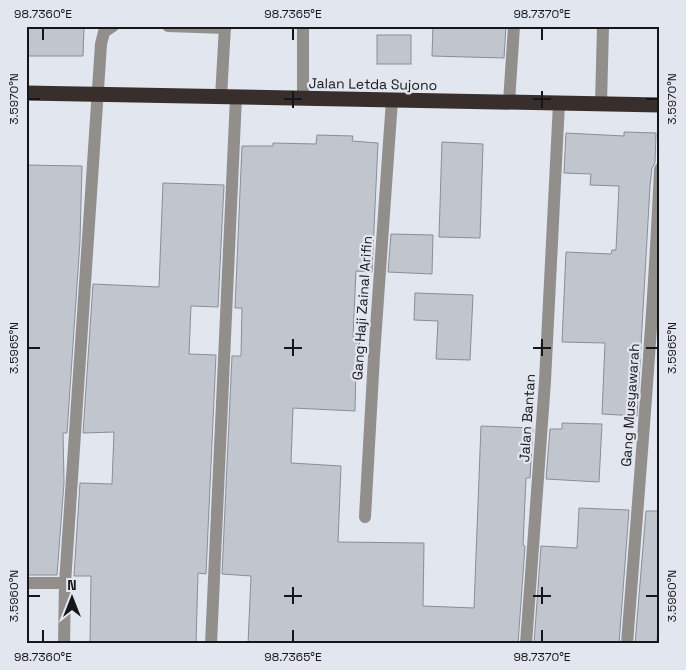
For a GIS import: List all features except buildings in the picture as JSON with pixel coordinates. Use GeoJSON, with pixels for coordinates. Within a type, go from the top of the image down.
{"type":"FeatureCollection","features":[{"type":"Feature","properties":{"kind":"highway","name":"Jalan Letda Sujono"},"geometry":{"type":"LineString","coordinates":[[26,92],[660,105]]}},
{"type":"Feature","properties":{"kind":"street"},"geometry":{"type":"LineString","coordinates":[[64,644],[65,583],[102,37],[104,32],[113,26]]}},
{"type":"Feature","properties":{"kind":"street"},"geometry":{"type":"LineString","coordinates":[[168,26],[225,27],[228,97],[211,644]]}},
{"type":"Feature","properties":{"kind":"street"},"geometry":{"type":"LineString","coordinates":[[303,26],[303,99]]}},
{"type":"Feature","properties":{"kind":"street"},"geometry":{"type":"LineString","coordinates":[[509,102],[514,26]]}},
{"type":"Feature","properties":{"kind":"street"},"geometry":{"type":"LineString","coordinates":[[601,104],[603,26]]}},
{"type":"Feature","properties":{"kind":"street","name":"Gang Haji Zainal Arifin"},"geometry":{"type":"LineString","coordinates":[[365,517],[392,100]]}},
{"type":"Feature","properties":{"kind":"street","name":"Jalan Bantan"},"geometry":{"type":"LineString","coordinates":[[526,644],[545,381],[559,103]]}},
{"type":"Feature","properties":{"kind":"street","name":"Gang Musyawarah"},"geometry":{"type":"LineString","coordinates":[[627,644],[644,432],[660,169]]}},
{"type":"Feature","properties":{"kind":"street"},"geometry":{"type":"LineString","coordinates":[[26,583],[65,583]]}}]}
